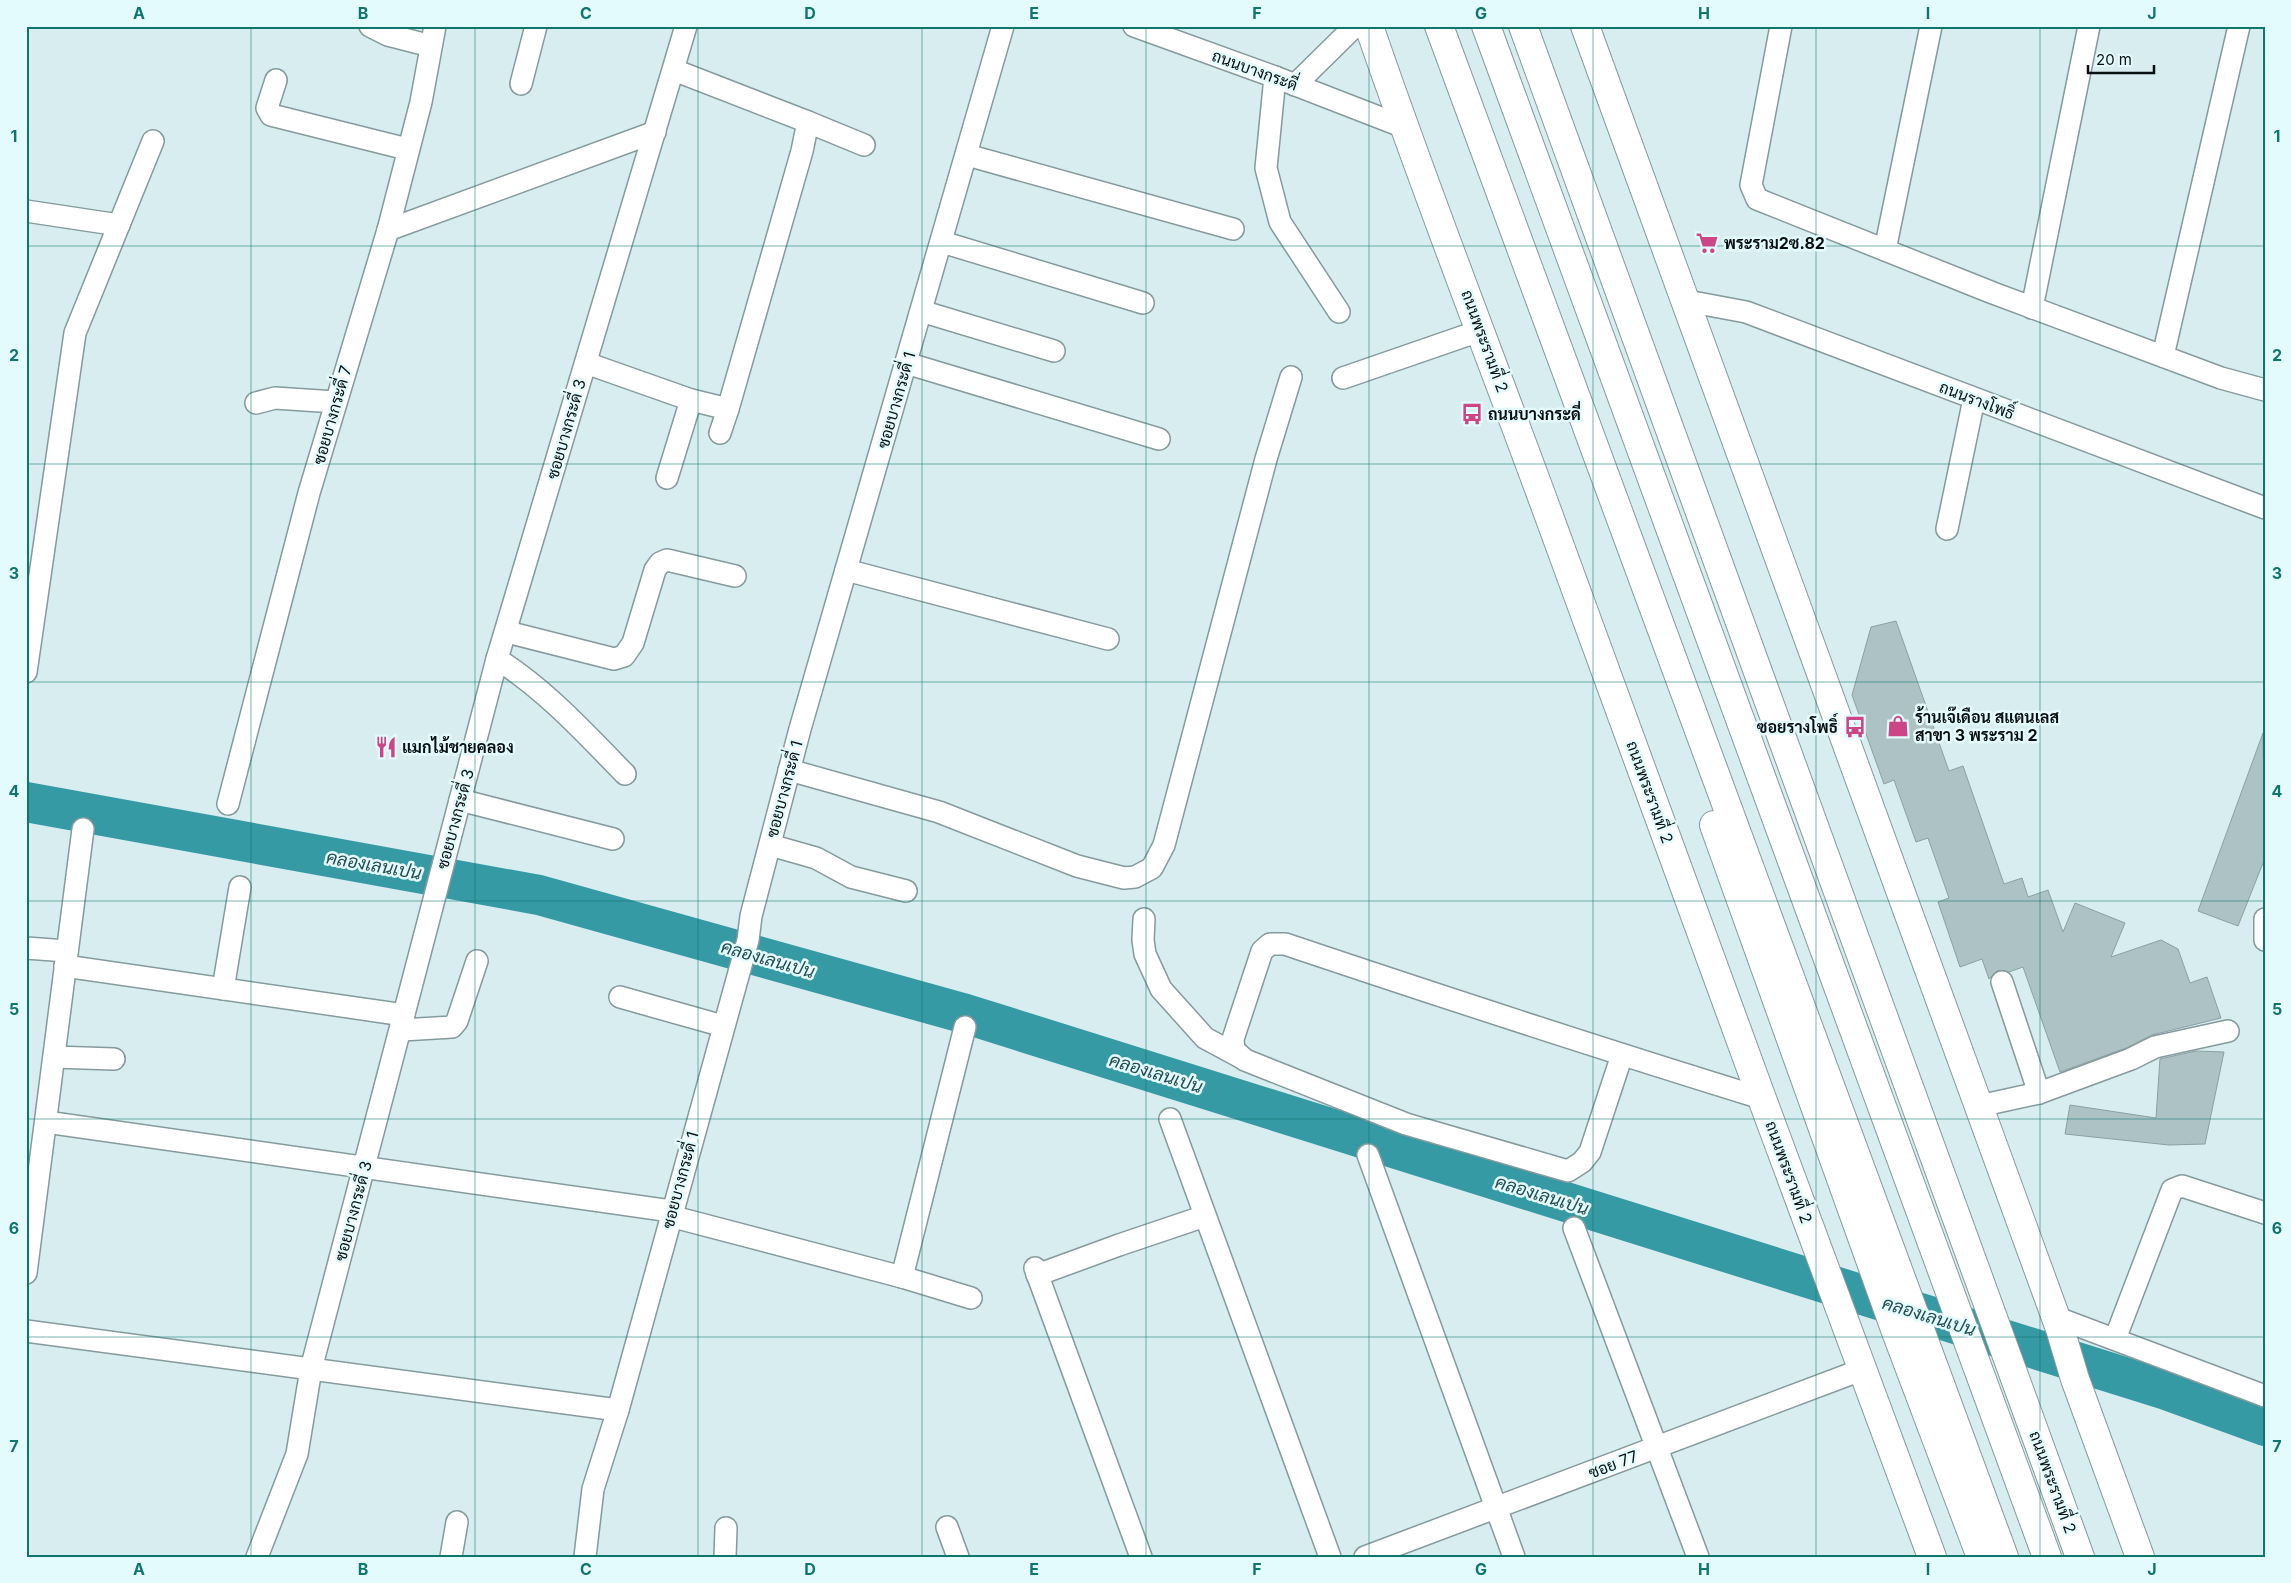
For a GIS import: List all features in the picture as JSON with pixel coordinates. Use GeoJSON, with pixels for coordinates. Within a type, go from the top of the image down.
{"type":"FeatureCollection","features":[{"type":"Feature","properties":{"kind":"main road","name":"ถนนพระรามที่ 2"},"geometry":{"type":"LineString","coordinates":[[1369,26],[1404,127],[1482,330],[1838,1308],[1932,1557]]}},
{"type":"Feature","properties":{"kind":"main road"},"geometry":{"type":"LineString","coordinates":[[1426,26],[1896,1332],[1981,1557]]}},
{"type":"Feature","properties":{"kind":"main road"},"geometry":{"type":"LineString","coordinates":[[1439,26],[2004,1557]]}},
{"type":"Feature","properties":{"kind":"main road"},"geometry":{"type":"LineString","coordinates":[[1486,26],[2047,1557]]}},
{"type":"Feature","properties":{"kind":"main road","name":"ถนนพระรามที่ 2"},"geometry":{"type":"LineString","coordinates":[[1523,26],[2080,1557]]}},
{"type":"Feature","properties":{"kind":"main road"},"geometry":{"type":"LineString","coordinates":[[1586,26],[2058,1323],[2075,1379],[2140,1557]]}},
{"type":"Feature","properties":{"kind":"main road"},"geometry":{"type":"LineString","coordinates":[[2052,1478],[2085,1557]]}},
{"type":"Feature","properties":{"kind":"street"},"geometry":{"type":"LineString","coordinates":[[370,26],[388,34],[433,36]]}},
{"type":"Feature","properties":{"kind":"street"},"geometry":{"type":"LineString","coordinates":[[521,84],[536,26]]}},
{"type":"Feature","properties":{"kind":"street","name":"ซอยบางกระดี่ 3"},"geometry":{"type":"LineString","coordinates":[[257,1557],[296,1454],[311,1369],[497,659],[507,632],[686,26]]}},
{"type":"Feature","properties":{"kind":"street","name":"ซอยบางกระดี่ 1"},"geometry":{"type":"LineString","coordinates":[[585,1557],[593,1489],[618,1410],[744,955],[751,916],[789,770],[1003,26]]}},
{"type":"Feature","properties":{"kind":"street","name":"ถนนบางกระดี่"},"geometry":{"type":"LineString","coordinates":[[1134,26],[1275,77],[1404,127]]}},
{"type":"Feature","properties":{"kind":"street"},"geometry":{"type":"LineString","coordinates":[[1295,85],[1355,26]]}},
{"type":"Feature","properties":{"kind":"street"},"geometry":{"type":"LineString","coordinates":[[1781,26],[1752,185],[1757,199],[2032,308],[2221,378],[2265,390]]}},
{"type":"Feature","properties":{"kind":"street"},"geometry":{"type":"LineString","coordinates":[[1885,250],[1931,26]]}},
{"type":"Feature","properties":{"kind":"street"},"geometry":{"type":"LineString","coordinates":[[2032,308],[2089,26]]}},
{"type":"Feature","properties":{"kind":"street"},"geometry":{"type":"LineString","coordinates":[[2163,356],[2239,26]]}},
{"type":"Feature","properties":{"kind":"street","name":"ซอยบางกระดี่ 7"},"geometry":{"type":"LineString","coordinates":[[228,804],[335,402],[388,230],[421,102],[433,36]]}},
{"type":"Feature","properties":{"kind":"street"},"geometry":{"type":"LineString","coordinates":[[674,70],[864,146]]}},
{"type":"Feature","properties":{"kind":"street"},"geometry":{"type":"LineString","coordinates":[[1275,77],[1266,168],[1280,222],[1338,312]]}},
{"type":"Feature","properties":{"kind":"street"},"geometry":{"type":"LineString","coordinates":[[276,80],[267,108],[271,115],[408,149]]}},
{"type":"Feature","properties":{"kind":"street"},"geometry":{"type":"LineString","coordinates":[[720,433],[802,151],[808,122]]}},
{"type":"Feature","properties":{"kind":"street"},"geometry":{"type":"LineString","coordinates":[[388,230],[656,132]]}},
{"type":"Feature","properties":{"kind":"street"},"geometry":{"type":"LineString","coordinates":[[26,672],[28,636],[75,333],[153,141]]}},
{"type":"Feature","properties":{"kind":"street"},"geometry":{"type":"LineString","coordinates":[[967,155],[1233,229]]}},
{"type":"Feature","properties":{"kind":"street"},"geometry":{"type":"LineString","coordinates":[[26,211],[119,225]]}},
{"type":"Feature","properties":{"kind":"street"},"geometry":{"type":"LineString","coordinates":[[942,242],[1143,303]]}},
{"type":"Feature","properties":{"kind":"street","name":"ถนนรางโพธิ์"},"geometry":{"type":"LineString","coordinates":[[1687,301],[1746,312],[2265,508]]}},
{"type":"Feature","properties":{"kind":"street"},"geometry":{"type":"LineString","coordinates":[[921,311],[1054,351]]}},
{"type":"Feature","properties":{"kind":"street"},"geometry":{"type":"LineString","coordinates":[[1343,378],[1482,330]]}},
{"type":"Feature","properties":{"kind":"street"},"geometry":{"type":"LineString","coordinates":[[586,363],[691,400],[728,409]]}},
{"type":"Feature","properties":{"kind":"street"},"geometry":{"type":"LineString","coordinates":[[906,363],[1159,439]]}},
{"type":"Feature","properties":{"kind":"street"},"geometry":{"type":"LineString","coordinates":[[789,770],[939,812],[1077,866],[1124,878],[1140,875],[1152,868],[1164,844],[1266,459],[1291,377]]}},
{"type":"Feature","properties":{"kind":"street"},"geometry":{"type":"LineString","coordinates":[[256,403],[275,398],[335,402]]}},
{"type":"Feature","properties":{"kind":"street"},"geometry":{"type":"LineString","coordinates":[[1947,530],[1974,399]]}},
{"type":"Feature","properties":{"kind":"street"},"geometry":{"type":"LineString","coordinates":[[667,478],[691,400]]}},
{"type":"Feature","properties":{"kind":"street"},"geometry":{"type":"LineString","coordinates":[[507,632],[614,659],[624,656],[633,643],[655,570],[660,563],[667,560],[735,576]]}},
{"type":"Feature","properties":{"kind":"street"},"geometry":{"type":"LineString","coordinates":[[846,570],[1108,639]]}},
{"type":"Feature","properties":{"kind":"street"},"geometry":{"type":"LineString","coordinates":[[497,659],[526,677],[570,718],[625,774]]}},
{"type":"Feature","properties":{"kind":"street"},"geometry":{"type":"LineString","coordinates":[[460,800],[613,839]]}},
{"type":"Feature","properties":{"kind":"street"},"geometry":{"type":"LineString","coordinates":[[26,1273],[82,829]]}},
{"type":"Feature","properties":{"kind":"street"},"geometry":{"type":"LineString","coordinates":[[770,845],[816,858],[851,877],[906,891]]}},
{"type":"Feature","properties":{"kind":"street"},"geometry":{"type":"LineString","coordinates":[[224,989],[240,887]]}},
{"type":"Feature","properties":{"kind":"street"},"geometry":{"type":"LineString","coordinates":[[1144,918],[1143,940],[1145,954],[1161,989],[1205,1038],[1245,1060],[1406,1124],[1568,1171],[1582,1162],[1590,1152],[1622,1055]]}},
{"type":"Feature","properties":{"kind":"street"},"geometry":{"type":"LineString","coordinates":[[2265,919],[2265,940]]}},
{"type":"Feature","properties":{"kind":"street"},"geometry":{"type":"LineString","coordinates":[[1245,1060],[1234,1050],[1233,1039],[1262,951],[1270,944],[1285,944],[1622,1055],[1762,1098]]}},
{"type":"Feature","properties":{"kind":"street"},"geometry":{"type":"LineString","coordinates":[[26,948],[66,959],[224,989],[403,1022],[452,1028],[457,1021],[477,961]]}},
{"type":"Feature","properties":{"kind":"street"},"geometry":{"type":"LineString","coordinates":[[2002,982],[2039,1093]]}},
{"type":"Feature","properties":{"kind":"street"},"geometry":{"type":"LineString","coordinates":[[620,998],[723,1026]]}},
{"type":"Feature","properties":{"kind":"street"},"geometry":{"type":"LineString","coordinates":[[902,1277],[965,1027]]}},
{"type":"Feature","properties":{"kind":"street"},"geometry":{"type":"LineString","coordinates":[[1979,1106],[2039,1093],[2131,1059],[2155,1047],[2228,1031]]}},
{"type":"Feature","properties":{"kind":"street"},"geometry":{"type":"LineString","coordinates":[[54,1056],[114,1059]]}},
{"type":"Feature","properties":{"kind":"street"},"geometry":{"type":"LineString","coordinates":[[1170,1119],[1330,1557]]}},
{"type":"Feature","properties":{"kind":"street"},"geometry":{"type":"LineString","coordinates":[[46,1122],[365,1166],[671,1213],[971,1298]]}},
{"type":"Feature","properties":{"kind":"street"},"geometry":{"type":"LineString","coordinates":[[1368,1155],[1514,1557]]}},
{"type":"Feature","properties":{"kind":"street"},"geometry":{"type":"LineString","coordinates":[[2114,1339],[2172,1190],[2182,1186],[2265,1212]]}},
{"type":"Feature","properties":{"kind":"street"},"geometry":{"type":"LineString","coordinates":[[1141,1557],[1036,1272],[1205,1216]]}},
{"type":"Feature","properties":{"kind":"street"},"geometry":{"type":"LineString","coordinates":[[1574,1228],[1698,1557]]}},
{"type":"Feature","properties":{"kind":"street"},"geometry":{"type":"LineString","coordinates":[[2058,1323],[2114,1339],[2265,1396]]}},
{"type":"Feature","properties":{"kind":"street"},"geometry":{"type":"LineString","coordinates":[[26,1331],[618,1410]]}},
{"type":"Feature","properties":{"kind":"street","name":"ซอย 77"},"geometry":{"type":"LineString","coordinates":[[1365,1557],[1861,1370]]}},
{"type":"Feature","properties":{"kind":"street"},"geometry":{"type":"LineString","coordinates":[[451,1557],[457,1522]]}},
{"type":"Feature","properties":{"kind":"street"},"geometry":{"type":"LineString","coordinates":[[947,1527],[958,1557]]}},
{"type":"Feature","properties":{"kind":"street"},"geometry":{"type":"LineString","coordinates":[[725,1557],[726,1528]]}},
{"type":"Feature","properties":{"kind":"building"},"geometry":{"type":"Polygon","coordinates":[[[1896,621],[1949,771],[1963,766],[2004,884],[2022,878],[2028,897],[2048,890],[2063,932],[2075,903],[2125,923],[2111,957],[2161,940],[2178,949],[2190,983],[2207,977],[2221,1018],[2152,1035],[2126,1048],[2060,1072],[2023,967],[2009,972],[1998,970],[1989,979],[1982,959],[1960,967],[1938,902],[1949,898],[1928,838],[1916,842],[1894,780],[1884,784],[1852,695],[1871,627],[1896,621]]]}},
{"type":"Feature","properties":{"kind":"building"},"geometry":{"type":"Polygon","coordinates":[[[2263,733],[2265,858],[2238,926],[2198,911],[2263,733]]]}},
{"type":"Feature","properties":{"kind":"building"},"geometry":{"type":"Polygon","coordinates":[[[2196,1051],[2224,1052],[2205,1144],[2169,1145],[2065,1134],[2070,1105],[2156,1118],[2160,1059],[2196,1051]]]}},
{"type":"Feature","properties":{"kind":"waterway","name":"คลองเลนเปน"},"geometry":{"type":"LineString","coordinates":[[26,802],[539,895],[966,1014],[2166,1390],[2265,1426]]}},
{"type":"Feature","properties":{"kind":"place","name":"พระราม2ซ.82"},"geometry":{"type":"Point","coordinates":[1707,243]}},
{"type":"Feature","properties":{"kind":"place","name":"ถนนบางกระดี่"},"geometry":{"type":"Point","coordinates":[1472,414]}},
{"type":"Feature","properties":{"kind":"place","name":"ร้านเจ๊เดือน สแตนเลส สาขา 3 พระราม 2"},"geometry":{"type":"Point","coordinates":[1898,726]}},
{"type":"Feature","properties":{"kind":"place","name":"ซอยรางโพธิ์"},"geometry":{"type":"Point","coordinates":[1855,727]}},
{"type":"Feature","properties":{"kind":"place","name":"แมกไม้ชายคลอง"},"geometry":{"type":"Point","coordinates":[386,747]}}]}
